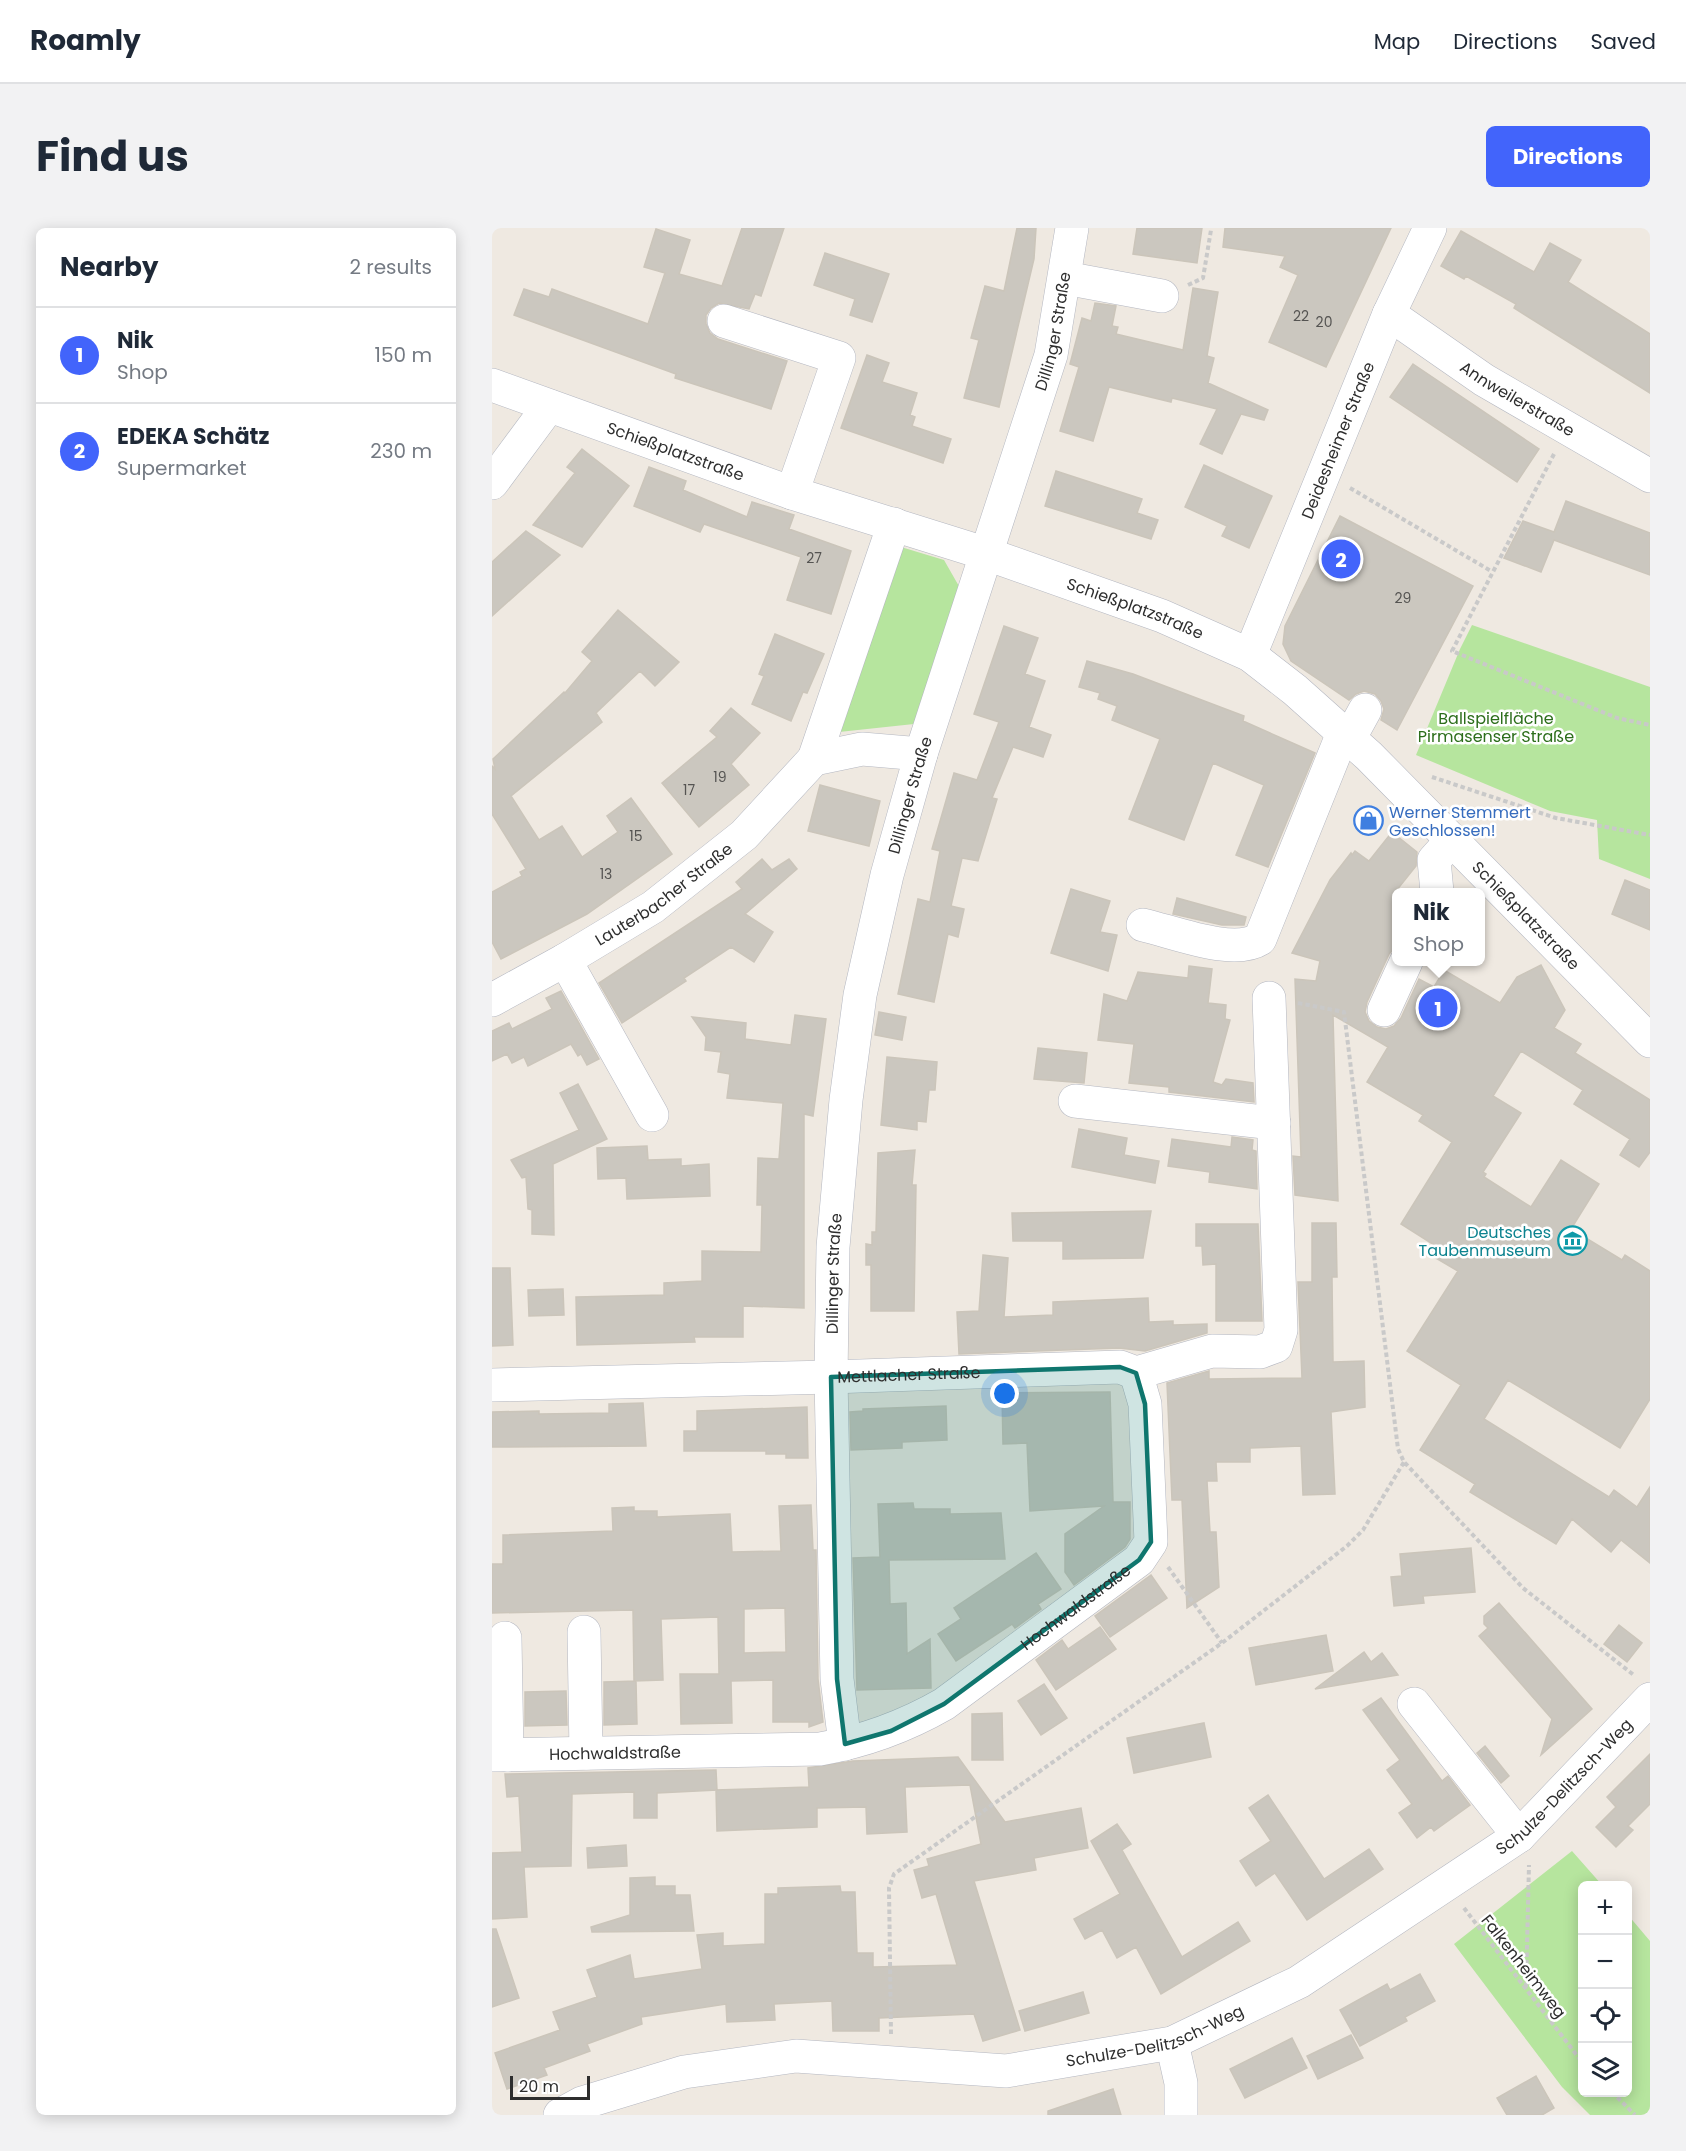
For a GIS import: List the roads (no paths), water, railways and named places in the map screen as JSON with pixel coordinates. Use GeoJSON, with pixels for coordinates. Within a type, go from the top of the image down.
{"type":"FeatureCollection","features":[{"type":"Feature","properties":{"kind":"street","name":"Dillinger Straße"},"geometry":{"type":"LineString","coordinates":[[831,1377],[833,1247],[846,1100],[860,995],[887,875],[921,754],[984,554],[1029,426],[1051,355],[1072,228]]}},
{"type":"Feature","properties":{"kind":"street","name":"Deidesheimer Straße"},"geometry":{"type":"LineString","coordinates":[[1250,655],[1389,314],[1430,228]]}},
{"type":"Feature","properties":{"kind":"street"},"geometry":{"type":"LineString","coordinates":[[1065,278],[1162,296]]}},
{"type":"Feature","properties":{"kind":"street","name":"Annweilerstraße"},"geometry":{"type":"LineString","coordinates":[[1389,314],[1484,380],[1650,476]]}},
{"type":"Feature","properties":{"kind":"street"},"geometry":{"type":"LineString","coordinates":[[724,321],[839,358],[792,493]]}},
{"type":"Feature","properties":{"kind":"street","name":"Schießplatzstraße"},"geometry":{"type":"LineString","coordinates":[[492,385],[792,493],[894,524],[1162,616],[1250,655],[1295,690],[1352,727],[1452,840],[1650,1041]]}},
{"type":"Feature","properties":{"kind":"street"},"geometry":{"type":"LineString","coordinates":[[492,483],[549,405]]}},
{"type":"Feature","properties":{"kind":"street","name":"Lauterbacher Straße"},"geometry":{"type":"LineString","coordinates":[[492,1000],[565,960],[653,907],[744,835],[814,759],[894,524]]}},
{"type":"Feature","properties":{"kind":"street"},"geometry":{"type":"LineString","coordinates":[[1143,924],[1231,946],[1251,944],[1260,939],[1352,727]]}},
{"type":"Feature","properties":{"kind":"street"},"geometry":{"type":"LineString","coordinates":[[814,759],[862,749],[921,754]]}},
{"type":"Feature","properties":{"kind":"street"},"geometry":{"type":"LineString","coordinates":[[1437,888],[1434,860],[1452,840]]}},
{"type":"Feature","properties":{"kind":"street"},"geometry":{"type":"LineString","coordinates":[[565,960],[652,1115]]}},
{"type":"Feature","properties":{"kind":"street"},"geometry":{"type":"LineString","coordinates":[[1384,1010],[1404,966]]}},
{"type":"Feature","properties":{"kind":"street","name":"Mettlacher Straße"},"geometry":{"type":"LineString","coordinates":[[492,1385],[1120,1367],[1136,1373],[1212,1351],[1260,1352],[1276,1346],[1281,1330],[1269,998]]}},
{"type":"Feature","properties":{"kind":"street"},"geometry":{"type":"LineString","coordinates":[[1075,1101],[1274,1123]]}},
{"type":"Feature","properties":{"kind":"street","name":"Hochwaldstraße"},"geometry":{"type":"LineString","coordinates":[[500,1755],[820,1749],[869,1739],[915,1721],[944,1704],[1139,1560],[1151,1542],[1145,1404],[1136,1373]]}},
{"type":"Feature","properties":{"kind":"street"},"geometry":{"type":"LineString","coordinates":[[831,1377],[837,1679],[845,1744]]}},
{"type":"Feature","properties":{"kind":"street"},"geometry":{"type":"LineString","coordinates":[[584,1632],[586,1753]]}},
{"type":"Feature","properties":{"kind":"street"},"geometry":{"type":"LineString","coordinates":[[500,1755],[505,1638]]}},
{"type":"Feature","properties":{"kind":"street","name":"Schulze-Delitzsch-Weg"},"geometry":{"type":"LineString","coordinates":[[560,2115],[582,2103],[684,2072],[796,2056],[1006,2071],[1172,2043],[1299,1982],[1447,1886],[1525,1831],[1646,1689]]}},
{"type":"Feature","properties":{"kind":"street"},"geometry":{"type":"LineString","coordinates":[[1414,1704],[1525,1831]]}},
{"type":"Feature","properties":{"kind":"street"},"geometry":{"type":"LineString","coordinates":[[1172,2043],[1180,2083],[1181,2115]]}},
{"type":"Feature","properties":{"kind":"place","name":"EDEKA Schätz"},"geometry":{"type":"Point","coordinates":[1341,559]}},
{"type":"Feature","properties":{"kind":"place","name":"Werner Stemmert Geschlossen!"},"geometry":{"type":"Point","coordinates":[1368,821]}},
{"type":"Feature","properties":{"kind":"place","name":"Nik"},"geometry":{"type":"Point","coordinates":[1438,1008]}},
{"type":"Feature","properties":{"kind":"place","name":"Deutsches Taubenmuseum"},"geometry":{"type":"Point","coordinates":[1572,1241]}},
{"type":"Feature","properties":{"kind":"park label","name":"Ballspielfläche Pirmasenser Straße"},"geometry":{"type":"Point","coordinates":[1496,727]}}]}
